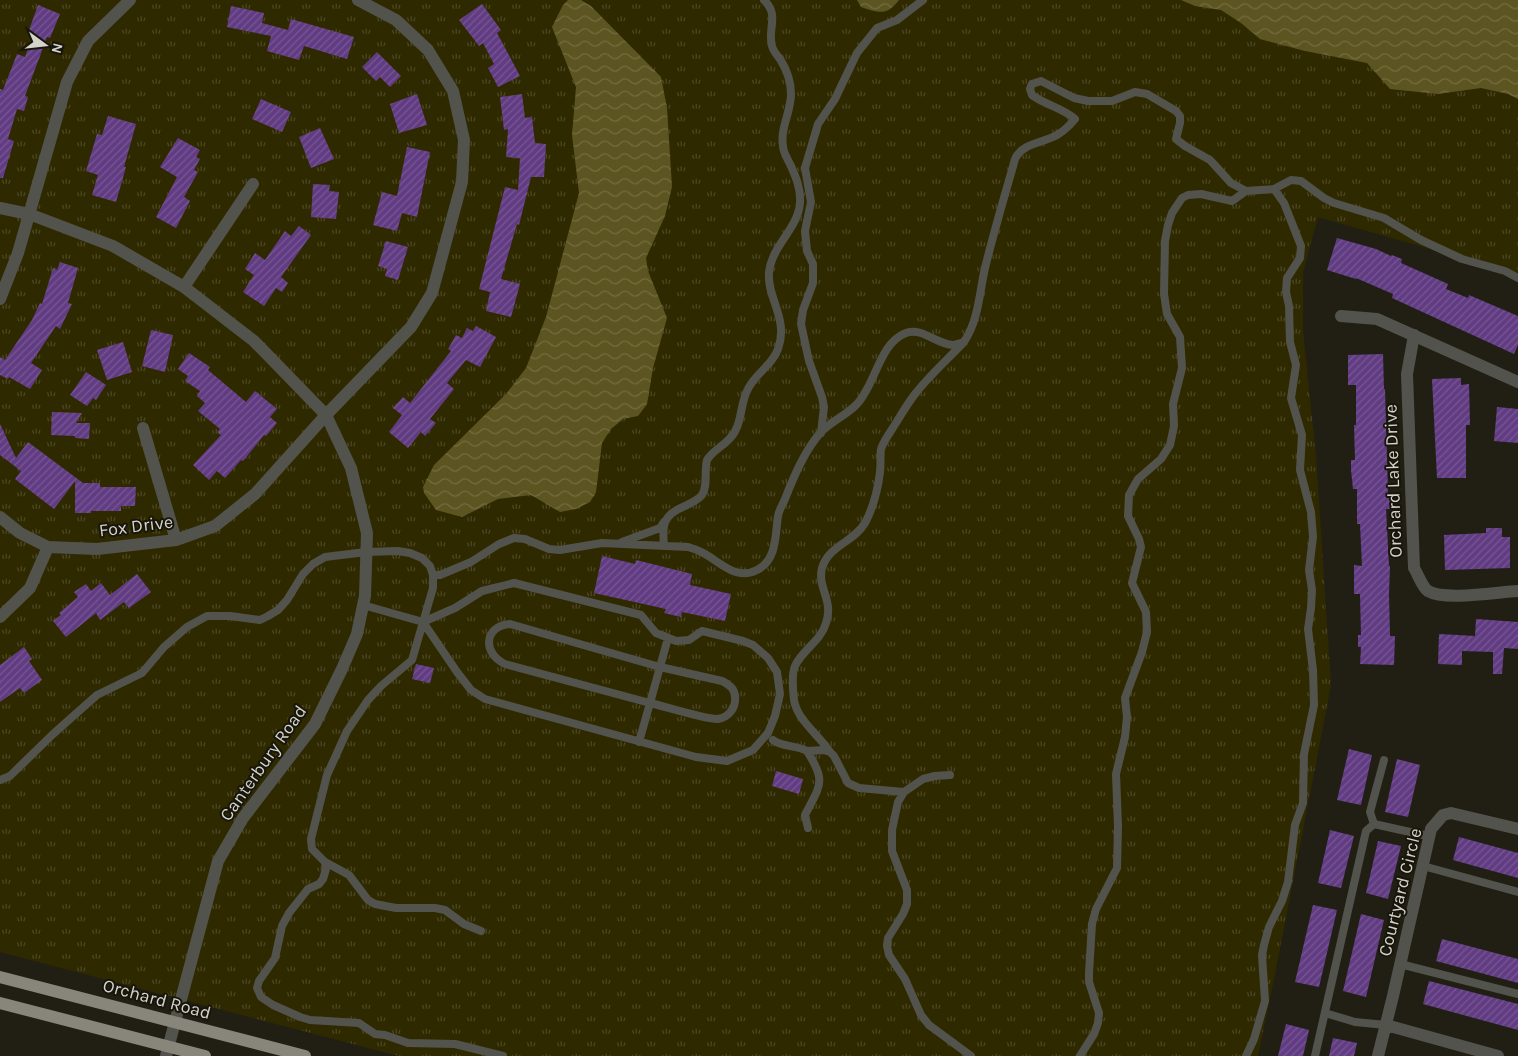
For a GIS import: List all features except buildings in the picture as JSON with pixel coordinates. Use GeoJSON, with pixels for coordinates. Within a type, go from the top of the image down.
{"type":"FeatureCollection","features":[{"type":"Feature","properties":{"kind":"main road","name":"Orchard Road"},"geometry":{"type":"LineString","coordinates":[[0,977],[305,1056]]}},
{"type":"Feature","properties":{"kind":"main road"},"geometry":{"type":"LineString","coordinates":[[0,1003],[167,1051],[205,1056]]}},
{"type":"Feature","properties":{"kind":"street"},"geometry":{"type":"LineString","coordinates":[[0,299],[18,253],[67,82],[88,41],[129,0]]}},
{"type":"Feature","properties":{"kind":"street","name":"Fox Drive"},"geometry":{"type":"LineString","coordinates":[[0,518],[20,533],[48,547],[97,549],[176,540],[215,526],[255,494],[326,415],[411,327],[432,293],[462,182],[464,140],[453,91],[428,50],[396,20],[358,0]]}},
{"type":"Feature","properties":{"kind":"street"},"geometry":{"type":"LineString","coordinates":[[184,287],[253,184]]}},
{"type":"Feature","properties":{"kind":"street","name":"Canterbury Road"},"geometry":{"type":"LineString","coordinates":[[0,208],[29,214],[113,246],[184,287],[254,341],[326,415],[351,468],[367,533],[365,596],[356,634],[342,669],[315,724],[243,818],[218,861],[167,1051]]}},
{"type":"Feature","properties":{"kind":"street"},"geometry":{"type":"LineString","coordinates":[[1341,316],[1376,318],[1518,382]]}},
{"type":"Feature","properties":{"kind":"street","name":"Orchard Lake Drive"},"geometry":{"type":"LineString","coordinates":[[1414,335],[1407,374],[1414,568],[1426,590],[1437,594],[1451,596],[1518,591]]}},
{"type":"Feature","properties":{"kind":"street"},"geometry":{"type":"LineString","coordinates":[[143,428],[176,540]]}},
{"type":"Feature","properties":{"kind":"street"},"geometry":{"type":"LineString","coordinates":[[0,617],[30,588],[48,547]]}},
{"type":"Feature","properties":{"kind":"street","name":"Courtyard Circle"},"geometry":{"type":"LineString","coordinates":[[1378,1056],[1431,829],[1443,815],[1451,813],[1518,829]]}},
{"type":"Feature","properties":{"kind":"street"},"geometry":{"type":"LineString","coordinates":[[1386,1025],[1498,1056]]}},
{"type":"Feature","properties":{"kind":"lane"},"geometry":{"type":"LineString","coordinates":[[433,575],[440,575],[471,562],[500,544],[514,538],[524,539],[549,549],[560,550],[602,543],[622,542],[660,528],[667,518],[678,509],[694,502],[703,493],[707,460],[735,432],[747,391],[753,380],[774,357],[782,332],[780,318],[769,281],[769,272],[774,254],[797,218],[800,203],[800,187],[783,148],[783,132],[791,97],[790,81],[773,49],[771,39],[773,16],[771,8],[764,0]]}},
{"type":"Feature","properties":{"kind":"lane"},"geometry":{"type":"LineString","coordinates":[[821,433],[824,407],[809,361],[801,324],[803,310],[813,283],[813,264],[807,251],[804,231],[811,202],[806,168],[818,124],[835,99],[857,53],[877,28],[897,20],[923,0]]}},
{"type":"Feature","properties":{"kind":"lane"},"geometry":{"type":"LineString","coordinates":[[904,792],[853,787],[848,783],[843,777],[834,756],[796,709],[794,695],[795,666],[826,626],[829,604],[822,583],[823,565],[833,550],[858,532],[865,523],[872,506],[880,473],[882,448],[886,437],[914,394],[964,342],[976,316],[988,259],[1014,159],[1023,149],[1057,135],[1075,119],[1070,114],[1048,105],[1032,95],[1030,89],[1032,84],[1042,81],[1069,95],[1088,101],[1112,101],[1135,92],[1152,96],[1176,111],[1180,116],[1176,139],[1210,160],[1231,183],[1246,191]]}},
{"type":"Feature","properties":{"kind":"lane"},"geometry":{"type":"LineString","coordinates":[[1080,1056],[1098,1024],[1099,1013],[1088,973],[1092,924],[1096,909],[1117,868],[1116,774],[1125,737],[1127,717],[1125,698],[1142,652],[1147,632],[1146,612],[1132,583],[1141,547],[1128,516],[1129,494],[1138,479],[1161,460],[1170,445],[1174,426],[1173,404],[1182,368],[1180,337],[1167,314],[1164,294],[1165,241],[1172,213],[1182,198],[1188,195],[1201,194],[1232,201],[1246,191],[1274,188],[1291,180],[1301,181],[1334,203],[1384,218],[1421,240],[1462,259],[1505,271],[1518,278]]}},
{"type":"Feature","properties":{"kind":"lane"},"geometry":{"type":"LineString","coordinates":[[1246,1056],[1254,1038],[1265,1002],[1262,955],[1269,927],[1288,882],[1295,825],[1303,803],[1304,754],[1314,705],[1313,664],[1308,628],[1312,590],[1309,570],[1313,537],[1311,512],[1300,470],[1302,435],[1291,398],[1296,365],[1290,342],[1289,306],[1286,292],[1287,278],[1300,258],[1301,246],[1284,203],[1274,188]]}},
{"type":"Feature","properties":{"kind":"lane"},"geometry":{"type":"LineString","coordinates":[[602,543],[688,548],[700,551],[728,570],[744,573],[756,571],[764,565],[775,548],[779,514],[796,470],[821,433],[838,417],[857,404],[875,375],[889,346],[908,332],[920,333],[952,345],[964,342]]}},
{"type":"Feature","properties":{"kind":"lane"},"geometry":{"type":"LineString","coordinates":[[664,546],[662,532],[667,518]]}},
{"type":"Feature","properties":{"kind":"lane"},"geometry":{"type":"LineString","coordinates":[[0,780],[10,776],[97,695],[142,673],[164,647],[187,627],[207,616],[260,620],[278,610],[287,600],[303,574],[313,564],[325,557],[366,552],[398,551],[410,553],[422,558],[430,566],[433,575],[433,588],[412,660],[381,686],[368,700],[347,731],[327,775],[311,839],[312,849],[325,862],[349,875],[368,900],[375,904],[396,908],[435,908],[445,910],[464,924],[481,931]]}},
{"type":"Feature","properties":{"kind":"lane"},"geometry":{"type":"LineString","coordinates":[[363,606],[423,622],[455,608],[482,591],[514,583],[642,615],[656,633],[676,641],[688,640],[702,631],[743,641],[753,645],[768,658],[777,672],[780,694],[775,716],[768,733],[753,750],[727,761],[696,757],[639,742],[486,699],[472,690],[457,672],[423,622]]}},
{"type":"Feature","properties":{"kind":"lane"},"geometry":{"type":"LineString","coordinates":[[501,624],[510,624],[660,667],[722,681],[730,685],[735,692],[736,700],[727,716],[716,720],[650,703],[505,664],[499,661],[492,653],[489,643],[490,636],[494,628],[501,624]]}},
{"type":"Feature","properties":{"kind":"lane"},"geometry":{"type":"LineString","coordinates":[[639,742],[668,638]]}},
{"type":"Feature","properties":{"kind":"lane"},"geometry":{"type":"LineString","coordinates":[[772,740],[776,743],[799,747],[807,751],[816,764],[820,779],[817,795],[805,815],[808,828]]}},
{"type":"Feature","properties":{"kind":"lane"},"geometry":{"type":"LineString","coordinates":[[807,751],[824,750],[830,752]]}},
{"type":"Feature","properties":{"kind":"lane"},"geometry":{"type":"LineString","coordinates":[[1374,824],[1370,812],[1384,760]]}},
{"type":"Feature","properties":{"kind":"lane"},"geometry":{"type":"LineString","coordinates":[[950,775],[935,776],[923,780],[904,792],[898,802],[892,830],[892,851],[907,890],[907,904],[888,938],[887,946],[889,955],[905,979],[921,1015],[929,1025],[970,1056]]}},
{"type":"Feature","properties":{"kind":"lane"},"geometry":{"type":"LineString","coordinates":[[1374,824],[1428,836]]}},
{"type":"Feature","properties":{"kind":"lane"},"geometry":{"type":"LineString","coordinates":[[1315,1056],[1366,831],[1374,824]]}},
{"type":"Feature","properties":{"kind":"lane"},"geometry":{"type":"LineString","coordinates":[[325,862],[326,869],[323,879],[319,884],[308,889],[289,913],[282,926],[275,958],[259,981],[257,988],[261,997],[273,1005],[310,1020],[359,1023],[375,1034],[386,1035],[408,1043],[455,1044],[503,1056]]}},
{"type":"Feature","properties":{"kind":"lane"},"geometry":{"type":"LineString","coordinates":[[1423,866],[1518,892]]}},
{"type":"Feature","properties":{"kind":"lane"},"geometry":{"type":"LineString","coordinates":[[1400,964],[1518,994]]}},
{"type":"Feature","properties":{"kind":"lane"},"geometry":{"type":"LineString","coordinates":[[1325,1013],[1355,1022],[1386,1025]]}},
{"type":"Feature","properties":{"kind":"green space"},"geometry":{"type":"Polygon","coordinates":[[[0,0],[1518,0],[1518,274],[1318,217],[1303,272],[1303,331],[1316,457],[1331,685],[1258,1056],[399,1056],[0,952],[0,0]]]}},
{"type":"Feature","properties":{"kind":"water"},"geometry":{"type":"Polygon","coordinates":[[[568,0],[581,0],[591,6],[661,77],[667,108],[672,187],[665,216],[646,258],[648,271],[667,318],[653,368],[647,404],[638,416],[623,419],[611,429],[602,443],[596,492],[590,502],[576,509],[560,512],[531,495],[498,499],[462,517],[436,510],[424,493],[423,487],[434,465],[506,394],[526,368],[546,317],[579,193],[572,135],[576,87],[552,27],[563,5],[568,0]]]}},
{"type":"Feature","properties":{"kind":"water"},"geometry":{"type":"Polygon","coordinates":[[[857,0],[899,0],[891,9],[878,12],[861,7],[857,0]]]}},
{"type":"Feature","properties":{"kind":"water"},"geometry":{"type":"Polygon","coordinates":[[[1181,0],[1518,0],[1518,99],[1508,94],[1481,88],[1438,94],[1390,89],[1367,63],[1305,51],[1260,39],[1241,23],[1221,10],[1195,6],[1181,0]]]}}]}
